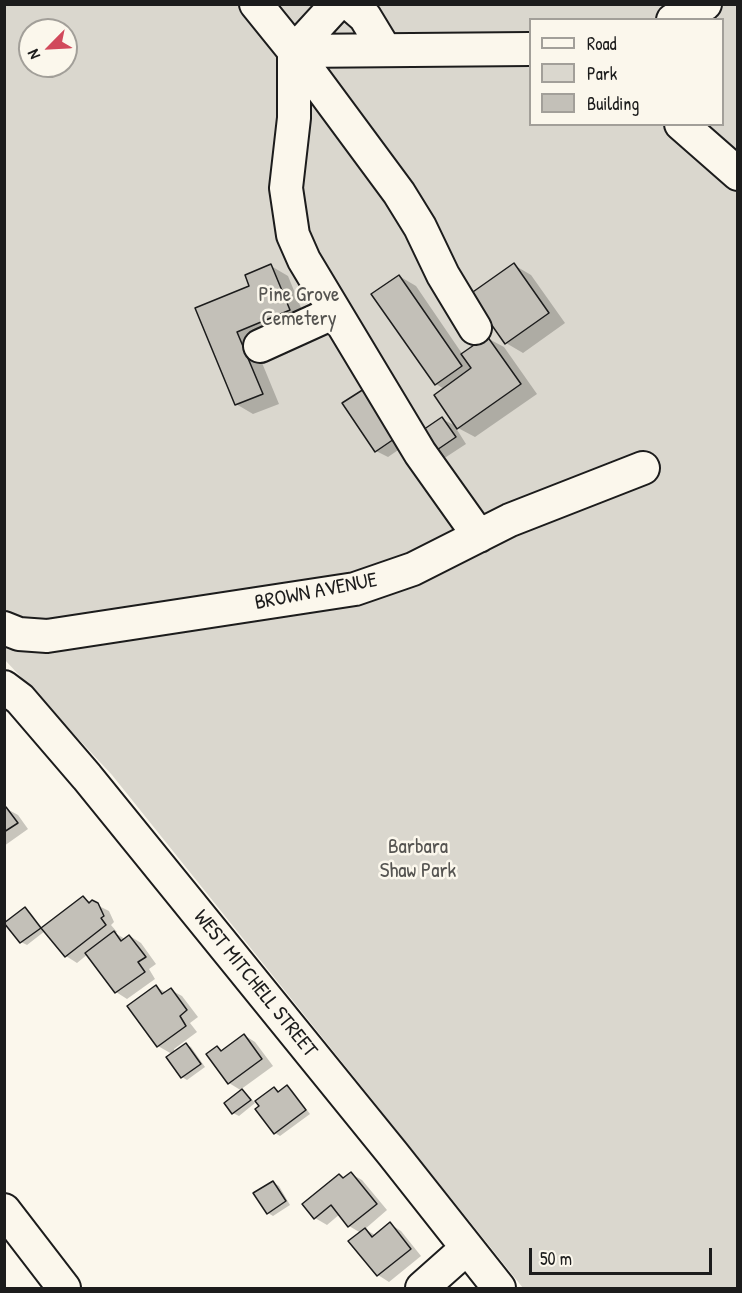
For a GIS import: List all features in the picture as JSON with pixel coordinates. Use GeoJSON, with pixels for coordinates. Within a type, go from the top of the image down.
{"type":"FeatureCollection","features":[{"type":"Feature","properties":{"kind":"street"},"geometry":{"type":"LineString","coordinates":[[256,4],[294,51],[399,194],[420,227],[443,275],[476,328]]}},
{"type":"Feature","properties":{"kind":"street"},"geometry":{"type":"LineString","coordinates":[[337,4],[294,51],[294,118],[286,188],[293,235],[304,260],[420,453],[480,536]]}},
{"type":"Feature","properties":{"kind":"street"},"geometry":{"type":"LineString","coordinates":[[350,4],[365,17],[385,50]]}},
{"type":"Feature","properties":{"kind":"street"},"geometry":{"type":"LineString","coordinates":[[677,18],[705,4]]}},
{"type":"Feature","properties":{"kind":"street"},"geometry":{"type":"LineString","coordinates":[[294,51],[529,49]]}},
{"type":"Feature","properties":{"kind":"street"},"geometry":{"type":"LineString","coordinates":[[683,126],[738,174]]}},
{"type":"Feature","properties":{"kind":"street"},"geometry":{"type":"LineString","coordinates":[[260,346],[335,312]]}},
{"type":"Feature","properties":{"kind":"street","name":"BROWN AVENUE"},"geometry":{"type":"LineString","coordinates":[[4,628],[19,634],[47,636],[355,589],[412,569],[510,520],[643,468]]}},
{"type":"Feature","properties":{"kind":"street","name":"WEST MITCHELL STREET"},"geometry":{"type":"LineString","coordinates":[[4,687],[20,699],[87,777],[499,1288]]}},
{"type":"Feature","properties":{"kind":"street"},"geometry":{"type":"LineString","coordinates":[[4,1210],[64,1288]]}},
{"type":"Feature","properties":{"kind":"street"},"geometry":{"type":"LineString","coordinates":[[422,1288],[467,1248]]}},
{"type":"Feature","properties":{"kind":"green space","name":"Pine Grove Cemetery"},"geometry":{"type":"Polygon","coordinates":[[[5,5],[737,5],[737,1288],[523,1288],[112,775],[5,660],[5,5]]]}},
{"type":"Feature","properties":{"kind":"building"},"geometry":{"type":"Polygon","coordinates":[[[514,263],[549,313],[505,344],[470,294],[514,263]]]}},
{"type":"Feature","properties":{"kind":"building"},"geometry":{"type":"Polygon","coordinates":[[[271,264],[290,310],[237,332],[263,394],[235,405],[195,308],[249,286],[245,275],[271,264]]]}},
{"type":"Feature","properties":{"kind":"building"},"geometry":{"type":"Polygon","coordinates":[[[399,275],[462,366],[435,385],[371,294],[399,275]]]}},
{"type":"Feature","properties":{"kind":"building"},"geometry":{"type":"Polygon","coordinates":[[[487,336],[521,384],[457,429],[434,395],[471,368],[461,354],[487,336]]]}},
{"type":"Feature","properties":{"kind":"building"},"geometry":{"type":"Polygon","coordinates":[[[364,389],[397,437],[375,452],[342,403],[364,389]]]}},
{"type":"Feature","properties":{"kind":"building"},"geometry":{"type":"Polygon","coordinates":[[[442,417],[456,437],[431,454],[417,434],[442,417]]]}},
{"type":"Feature","properties":{"kind":"building"},"geometry":{"type":"Polygon","coordinates":[[[6,807],[18,823],[4,832],[4,808],[6,807]]]}},
{"type":"Feature","properties":{"kind":"building"},"geometry":{"type":"Polygon","coordinates":[[[83,896],[89,903],[92,900],[98,903],[104,916],[101,918],[106,925],[65,957],[41,928],[83,896]]]}},
{"type":"Feature","properties":{"kind":"building"},"geometry":{"type":"Polygon","coordinates":[[[25,907],[41,928],[20,943],[4,923],[25,907]]]}},
{"type":"Feature","properties":{"kind":"building"},"geometry":{"type":"Polygon","coordinates":[[[114,931],[121,941],[129,935],[146,957],[138,962],[145,972],[115,993],[85,953],[114,931]]]}},
{"type":"Feature","properties":{"kind":"building"},"geometry":{"type":"Polygon","coordinates":[[[156,985],[162,994],[171,988],[187,1010],[180,1016],[186,1026],[157,1047],[127,1006],[156,985]]]}},
{"type":"Feature","properties":{"kind":"building"},"geometry":{"type":"Polygon","coordinates":[[[244,1034],[262,1059],[228,1084],[206,1054],[217,1046],[221,1051],[244,1034]]]}},
{"type":"Feature","properties":{"kind":"building"},"geometry":{"type":"Polygon","coordinates":[[[186,1043],[201,1064],[181,1078],[166,1057],[186,1043]]]}},
{"type":"Feature","properties":{"kind":"building"},"geometry":{"type":"Polygon","coordinates":[[[287,1085],[306,1110],[274,1134],[255,1109],[259,1106],[255,1101],[274,1087],[278,1092],[287,1085]]]}},
{"type":"Feature","properties":{"kind":"building"},"geometry":{"type":"Polygon","coordinates":[[[242,1089],[251,1100],[232,1114],[224,1103],[242,1089]]]}},
{"type":"Feature","properties":{"kind":"building"},"geometry":{"type":"Polygon","coordinates":[[[351,1172],[377,1204],[348,1227],[331,1205],[314,1219],[302,1204],[339,1174],[343,1178],[351,1172]]]}},
{"type":"Feature","properties":{"kind":"building"},"geometry":{"type":"Polygon","coordinates":[[[273,1181],[286,1201],[267,1214],[253,1193],[273,1181]]]}},
{"type":"Feature","properties":{"kind":"building"},"geometry":{"type":"Polygon","coordinates":[[[390,1222],[411,1249],[377,1276],[348,1241],[365,1228],[372,1237],[390,1222]]]}},
{"type":"Feature","properties":{"kind":"park label","name":"Barbara Shaw Park"},"geometry":{"type":"Point","coordinates":[418,859]}}]}
